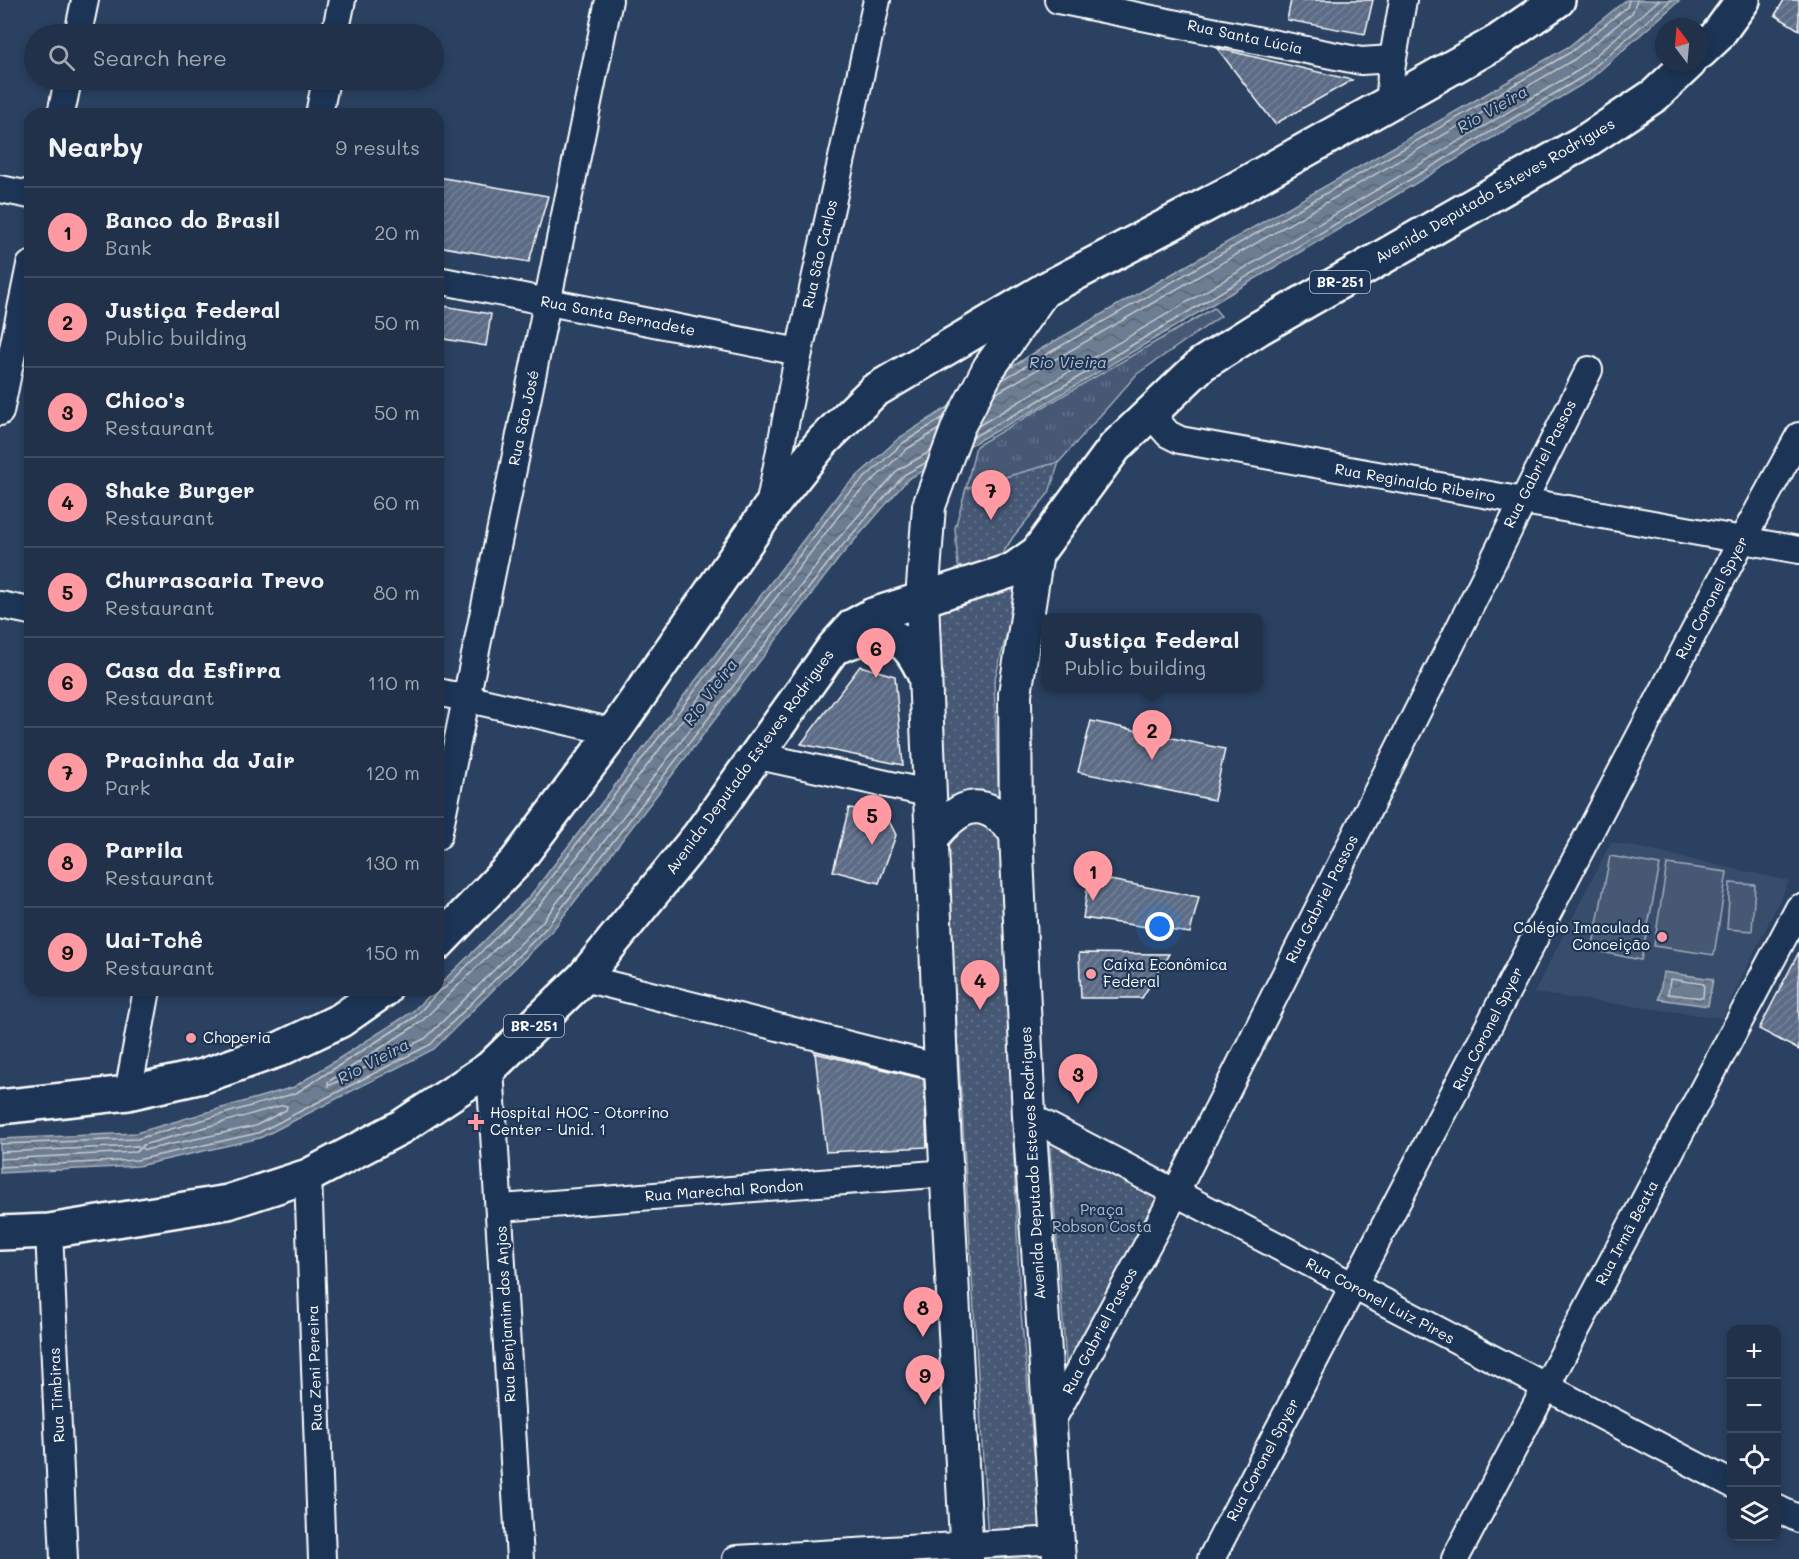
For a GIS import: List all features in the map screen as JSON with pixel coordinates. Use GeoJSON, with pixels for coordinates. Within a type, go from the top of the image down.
{"type":"FeatureCollection","features":[{"type":"Feature","properties":{"kind":"main road"},"geometry":{"type":"LineString","coordinates":[[444,937],[516,862],[614,732],[769,509],[823,441],[874,391],[1046,289],[1227,194],[1497,42],[1558,0]]}},
{"type":"Feature","properties":{"kind":"main road"},"geometry":{"type":"LineString","coordinates":[[1709,44],[1743,0]]}},
{"type":"Feature","properties":{"kind":"main road","name":"Avenida Deputado Esteves Rodrigues"},"geometry":{"type":"LineString","coordinates":[[0,1233],[49,1231],[228,1202],[308,1176],[401,1127],[490,1068],[583,978],[698,837],[754,755],[834,647],[863,619],[1013,570],[1037,553],[1115,447],[1149,412],[1202,364],[1258,328],[1589,139],[1655,95],[1679,72]]}},
{"type":"Feature","properties":{"kind":"main road"},"geometry":{"type":"LineString","coordinates":[[834,647],[864,636],[881,635],[900,639],[915,654],[925,676]]}},
{"type":"Feature","properties":{"kind":"main road"},"geometry":{"type":"LineString","coordinates":[[0,1107],[128,1093],[203,1076],[278,1050],[340,1020],[375,996]]}},
{"type":"Feature","properties":{"kind":"street"},"geometry":{"type":"LineString","coordinates":[[80,24],[85,0]]}},
{"type":"Feature","properties":{"kind":"street"},"geometry":{"type":"LineString","coordinates":[[337,24],[342,0]]}},
{"type":"Feature","properties":{"kind":"street","name":"Rua São José"},"geometry":{"type":"LineString","coordinates":[[444,806],[609,0]]}},
{"type":"Feature","properties":{"kind":"street","name":"Rua São Carlos"},"geometry":{"type":"LineString","coordinates":[[769,509],[799,352],[877,0]]}},
{"type":"Feature","properties":{"kind":"street","name":"Rua Santa Lúcia"},"geometry":{"type":"LineString","coordinates":[[1058,0],[1137,7],[1361,61],[1392,58]]}},
{"type":"Feature","properties":{"kind":"street"},"geometry":{"type":"LineString","coordinates":[[1390,102],[1392,58],[1403,0]]}},
{"type":"Feature","properties":{"kind":"street"},"geometry":{"type":"LineString","coordinates":[[1361,61],[1375,84],[1390,102]]}},
{"type":"Feature","properties":{"kind":"street"},"geometry":{"type":"LineString","coordinates":[[62,108],[66,90]]}},
{"type":"Feature","properties":{"kind":"street"},"geometry":{"type":"LineString","coordinates":[[320,108],[324,90]]}},
{"type":"Feature","properties":{"kind":"street"},"geometry":{"type":"LineString","coordinates":[[0,189],[24,194]]}},
{"type":"Feature","properties":{"kind":"street","name":"Rua Santa Bernadete"},"geometry":{"type":"LineString","coordinates":[[444,281],[799,352]]}},
{"type":"Feature","properties":{"kind":"street"},"geometry":{"type":"LineString","coordinates":[[966,1553],[941,1068],[932,794],[922,599],[929,506],[958,428],[989,368],[1046,289]]}},
{"type":"Feature","properties":{"kind":"street"},"geometry":{"type":"LineString","coordinates":[[0,412],[24,294]]}},
{"type":"Feature","properties":{"kind":"street","name":"Rua Gabriel Passos"},"geometry":{"type":"LineString","coordinates":[[1050,1424],[1176,1192],[1589,370]]}},
{"type":"Feature","properties":{"kind":"street","name":"Rua Reginaldo Ribeiro"},"geometry":{"type":"LineString","coordinates":[[1149,412],[1168,434],[1180,440],[1521,502],[1799,549]]}},
{"type":"Feature","properties":{"kind":"street","name":"Rua Coronel Spyer"},"geometry":{"type":"LineString","coordinates":[[1211,1559],[1742,540],[1799,436]]}},
{"type":"Feature","properties":{"kind":"street","name":"Avenida Deputado Esteves Rodrigues"},"geometry":{"type":"LineString","coordinates":[[1037,553],[1015,694],[1016,833],[1029,1116],[1059,1549]]}},
{"type":"Feature","properties":{"kind":"street"},"geometry":{"type":"LineString","coordinates":[[0,605],[24,610]]}},
{"type":"Feature","properties":{"kind":"street"},"geometry":{"type":"LineString","coordinates":[[444,693],[614,732]]}},
{"type":"Feature","properties":{"kind":"street"},"geometry":{"type":"LineString","coordinates":[[754,755],[932,794]]}},
{"type":"Feature","properties":{"kind":"street"},"geometry":{"type":"LineString","coordinates":[[933,837],[949,818],[976,807],[988,809],[1002,816],[1016,833]]}},
{"type":"Feature","properties":{"kind":"street","name":"Rua Irmã Beata"},"geometry":{"type":"LineString","coordinates":[[1455,1559],[1799,908]]}},
{"type":"Feature","properties":{"kind":"street"},"geometry":{"type":"LineString","coordinates":[[583,978],[941,1068]]}},
{"type":"Feature","properties":{"kind":"street"},"geometry":{"type":"LineString","coordinates":[[128,1093],[146,996]]}},
{"type":"Feature","properties":{"kind":"street","name":"Rua Benjamim dos Anjos"},"geometry":{"type":"LineString","coordinates":[[490,1068],[520,1559]]}},
{"type":"Feature","properties":{"kind":"street","name":"Rua Coronel Luiz Pires"},"geometry":{"type":"LineString","coordinates":[[1029,1116],[1353,1288],[1727,1482]]}},
{"type":"Feature","properties":{"kind":"street","name":"Rua Marechal Rondon"},"geometry":{"type":"LineString","coordinates":[[500,1208],[948,1173]]}},
{"type":"Feature","properties":{"kind":"street","name":"Rua Zeni Pereira"},"geometry":{"type":"LineString","coordinates":[[308,1176],[322,1559]]}},
{"type":"Feature","properties":{"kind":"street","name":"Rua Timbiras"},"geometry":{"type":"LineString","coordinates":[[49,1231],[64,1559]]}},
{"type":"Feature","properties":{"kind":"street"},"geometry":{"type":"LineString","coordinates":[[1781,1510],[1799,1519]]}},
{"type":"Feature","properties":{"kind":"street"},"geometry":{"type":"LineString","coordinates":[[736,1559],[1059,1549]]}},
{"type":"Feature","properties":{"kind":"shaded area","name":"Colégio Imaculada Conceição"},"geometry":{"type":"Polygon","coordinates":[[[1611,842],[1789,881],[1722,1018],[1534,993],[1611,842]]]}},
{"type":"Feature","properties":{"kind":"green space"},"geometry":{"type":"Polygon","coordinates":[[[1214,308],[1221,316],[1137,374],[1059,462],[966,488],[976,446],[1214,308]]]}},
{"type":"Feature","properties":{"kind":"green space"},"geometry":{"type":"Polygon","coordinates":[[[1059,462],[1049,493],[1013,537],[996,564],[976,570],[958,566],[955,528],[966,488],[1059,462]]]}},
{"type":"Feature","properties":{"kind":"green space"},"geometry":{"type":"Polygon","coordinates":[[[1023,572],[994,682],[1020,1303],[1044,1559],[989,1559],[948,878],[937,607],[1023,572]]]}},
{"type":"Feature","properties":{"kind":"green space"},"geometry":{"type":"Polygon","coordinates":[[[1610,856],[1660,865],[1641,960],[1592,950],[1610,856]]]}},
{"type":"Feature","properties":{"kind":"green space"},"geometry":{"type":"Polygon","coordinates":[[[1667,864],[1727,872],[1714,955],[1654,946],[1667,864]]]}},
{"type":"Feature","properties":{"kind":"green space"},"geometry":{"type":"Polygon","coordinates":[[[1730,883],[1755,885],[1752,931],[1727,929],[1730,883]]]}},
{"type":"Feature","properties":{"kind":"green space","name":"Praça Robson Costa"},"geometry":{"type":"Polygon","coordinates":[[[1049,1137],[1168,1199],[1067,1376],[1049,1137]]]}},
{"type":"Feature","properties":{"kind":"water","name":"Rio Vieira"},"geometry":{"type":"Polygon","coordinates":[[[1626,0],[1680,0],[1660,18],[1655,18],[1655,22],[1588,81],[1031,412],[908,479],[840,557],[552,931],[434,1049],[260,1138],[138,1166],[0,1173],[0,1139],[136,1133],[294,1087],[412,1012],[428,996],[444,996],[444,980],[530,896],[841,491],[899,438],[1034,353],[1568,47],[1626,0]]]}},
{"type":"Feature","properties":{"kind":"water"},"geometry":{"type":"Polygon","coordinates":[[[1663,972],[1713,979],[1708,1006],[1659,999],[1663,972]]]}},
{"type":"Feature","properties":{"kind":"building"},"geometry":{"type":"Polygon","coordinates":[[[1291,0],[1373,0],[1365,34],[1287,20],[1291,0]]]}},
{"type":"Feature","properties":{"kind":"building"},"geometry":{"type":"Polygon","coordinates":[[[1784,0],[1799,0],[1799,30],[1775,15],[1784,0]]]}},
{"type":"Feature","properties":{"kind":"building"},"geometry":{"type":"Polygon","coordinates":[[[1217,48],[1352,80],[1275,124],[1217,48]]]}},
{"type":"Feature","properties":{"kind":"building"},"geometry":{"type":"Polygon","coordinates":[[[444,178],[548,196],[529,262],[444,247],[444,178]]]}},
{"type":"Feature","properties":{"kind":"building"},"geometry":{"type":"Polygon","coordinates":[[[444,306],[491,314],[486,346],[444,339],[444,306]]]}},
{"type":"Feature","properties":{"kind":"building"},"geometry":{"type":"Polygon","coordinates":[[[860,666],[895,676],[903,765],[801,744],[860,666]]]}},
{"type":"Feature","properties":{"kind":"building"},"geometry":{"type":"Polygon","coordinates":[[[1091,721],[1225,749],[1214,800],[1078,772],[1091,721]]]}},
{"type":"Feature","properties":{"kind":"building"},"geometry":{"type":"Polygon","coordinates":[[[849,808],[885,813],[896,835],[879,883],[833,871],[849,808]]]}},
{"type":"Feature","properties":{"kind":"building"},"geometry":{"type":"Polygon","coordinates":[[[1089,876],[1199,897],[1190,933],[1083,918],[1089,876]]]}},
{"type":"Feature","properties":{"kind":"building"},"geometry":{"type":"Polygon","coordinates":[[[1799,952],[1799,1050],[1759,1029],[1799,952]]]}},
{"type":"Feature","properties":{"kind":"building"},"geometry":{"type":"Polygon","coordinates":[[[1079,953],[1169,954],[1142,998],[1081,998],[1079,953]]]}},
{"type":"Feature","properties":{"kind":"building"},"geometry":{"type":"Polygon","coordinates":[[[815,1053],[924,1079],[927,1147],[826,1152],[815,1053]]]}},
{"type":"Feature","properties":{"kind":"place","name":"Pracinha da Jair"},"geometry":{"type":"Point","coordinates":[991,520]}},
{"type":"Feature","properties":{"kind":"place","name":"Casa da Esfirra"},"geometry":{"type":"Point","coordinates":[876,678]}},
{"type":"Feature","properties":{"kind":"place","name":"Justiça Federal"},"geometry":{"type":"Point","coordinates":[1152,760]}},
{"type":"Feature","properties":{"kind":"place","name":"Churrascaria Trevo"},"geometry":{"type":"Point","coordinates":[872,845]}},
{"type":"Feature","properties":{"kind":"place","name":"Banco do Brasil"},"geometry":{"type":"Point","coordinates":[1093,901]}},
{"type":"Feature","properties":{"kind":"place","name":"Colégio Imaculada Conceição"},"geometry":{"type":"Point","coordinates":[1662,937]}},
{"type":"Feature","properties":{"kind":"place","name":"Caixa Econômica Federal"},"geometry":{"type":"Point","coordinates":[1091,974]}},
{"type":"Feature","properties":{"kind":"place","name":"Shake Burger"},"geometry":{"type":"Point","coordinates":[980,1010]}},
{"type":"Feature","properties":{"kind":"place","name":"Choperia"},"geometry":{"type":"Point","coordinates":[191,1038]}},
{"type":"Feature","properties":{"kind":"place","name":"Chico's"},"geometry":{"type":"Point","coordinates":[1078,1104]}},
{"type":"Feature","properties":{"kind":"place","name":"Hospital HOC - Otorrino Center - Unid. 1"},"geometry":{"type":"Point","coordinates":[476,1122]}},
{"type":"Feature","properties":{"kind":"place","name":"Parrila"},"geometry":{"type":"Point","coordinates":[923,1337]}},
{"type":"Feature","properties":{"kind":"place","name":"Uai-Tchê"},"geometry":{"type":"Point","coordinates":[925,1405]}}]}
